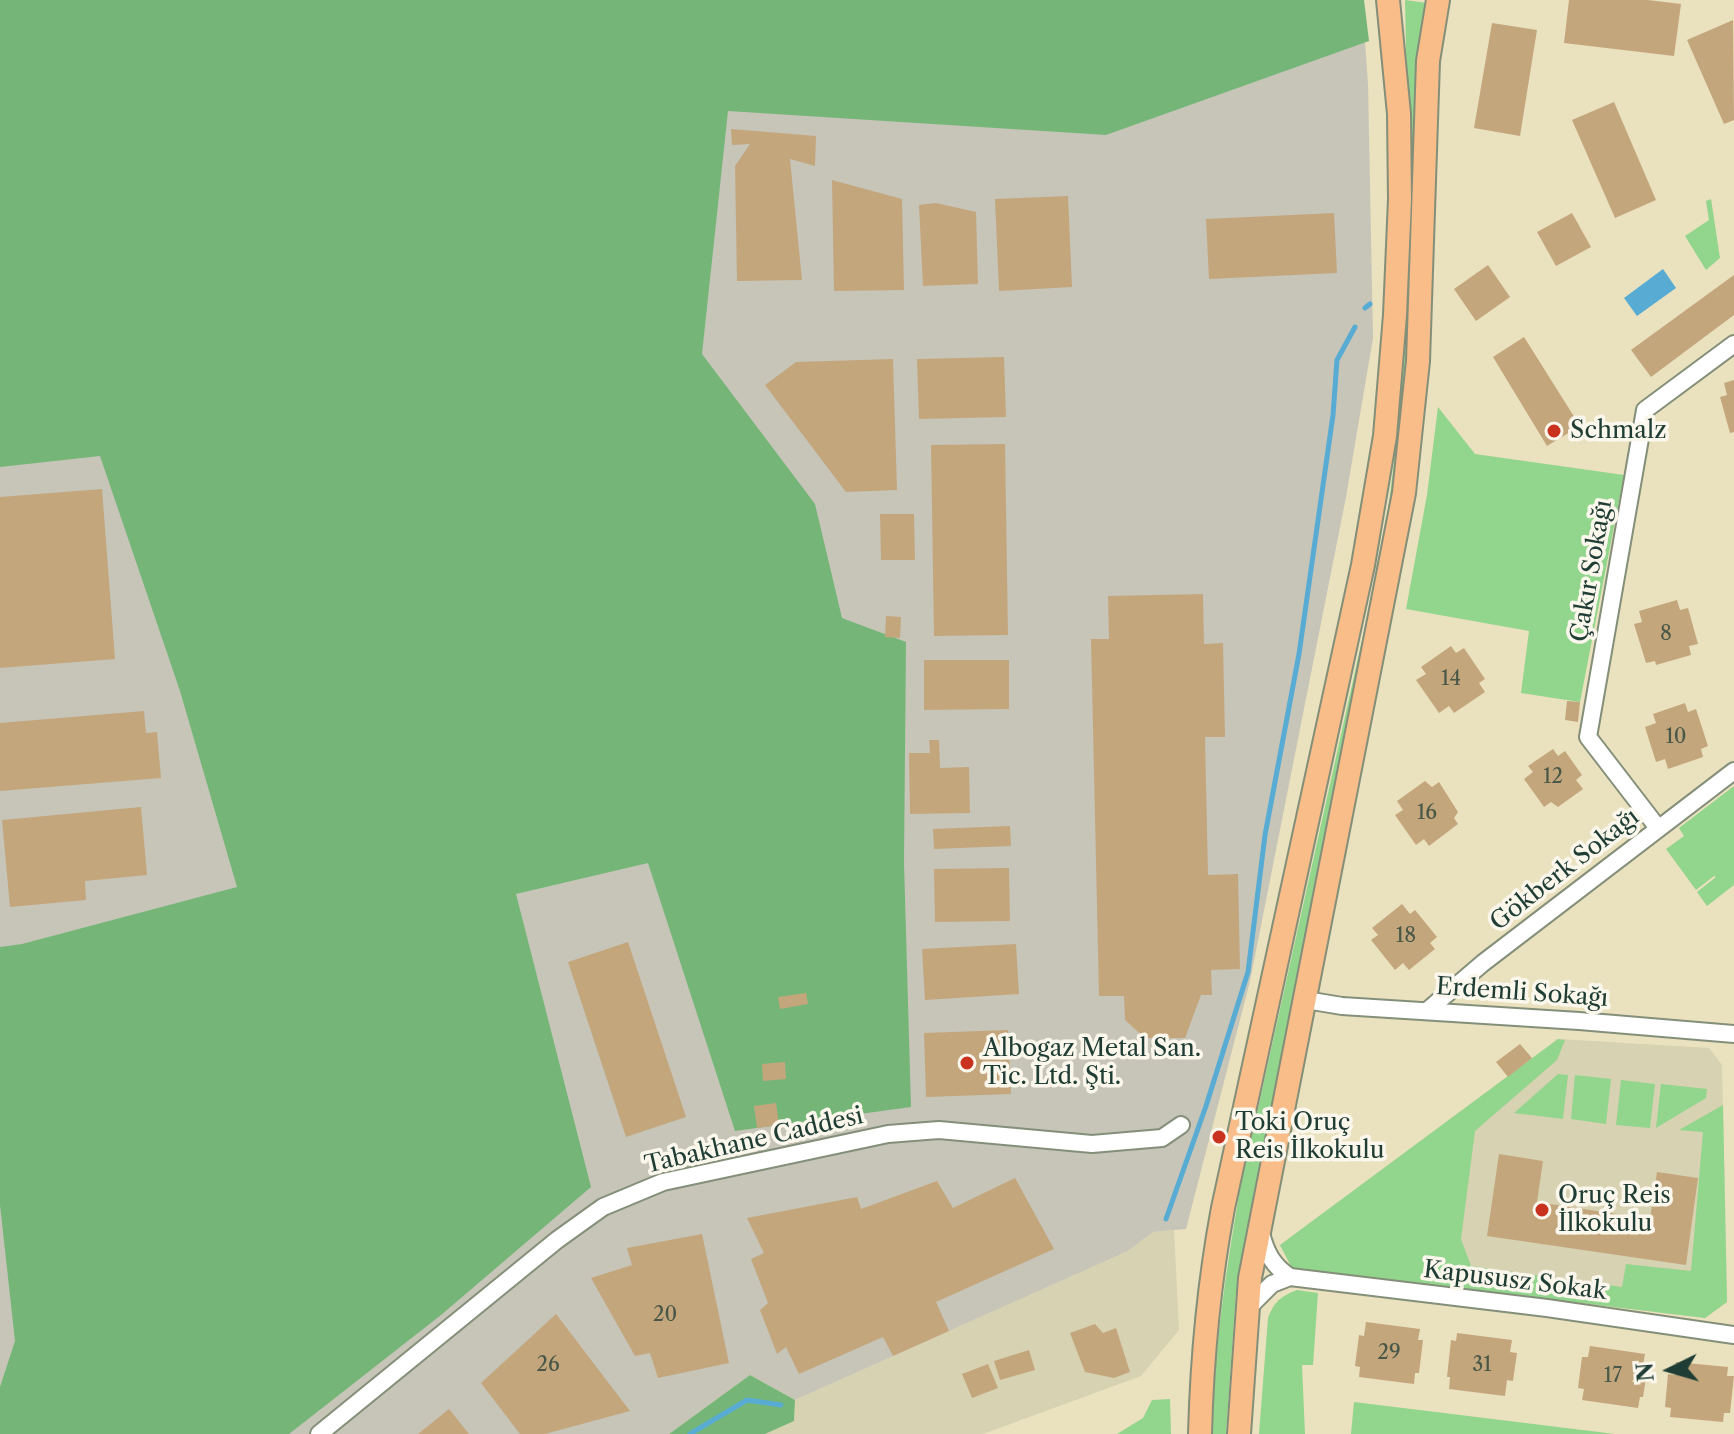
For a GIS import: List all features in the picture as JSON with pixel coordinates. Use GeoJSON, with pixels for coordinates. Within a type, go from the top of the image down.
{"type":"FeatureCollection","features":[{"type":"Feature","properties":{"kind":"main road"},"geometry":{"type":"LineString","coordinates":[[1200,1434],[1206,1323],[1215,1250],[1357,594],[1385,436],[1400,199],[1399,114],[1388,0]]}},
{"type":"Feature","properties":{"kind":"main road"},"geometry":{"type":"LineString","coordinates":[[1239,1434],[1250,1278],[1404,493],[1418,361],[1428,61],[1438,0]]}},
{"type":"Feature","properties":{"kind":"street","name":"Çakır Sokağı"},"geometry":{"type":"LineString","coordinates":[[1658,828],[1588,737],[1645,410],[1734,344]]}},
{"type":"Feature","properties":{"kind":"street","name":"Gökberk Sokağı"},"geometry":{"type":"LineString","coordinates":[[1428,1010],[1483,963],[1734,771]]}},
{"type":"Feature","properties":{"kind":"street","name":"Erdemli Sokağı"},"geometry":{"type":"LineString","coordinates":[[1306,1000],[1342,1006],[1734,1034]]}},
{"type":"Feature","properties":{"kind":"street","name":"Tabakhane Caddesi"},"geometry":{"type":"LineString","coordinates":[[319,1434],[557,1240],[603,1207],[663,1182],[888,1134],[939,1130],[1092,1144],[1162,1138],[1181,1125]]}},
{"type":"Feature","properties":{"kind":"street"},"geometry":{"type":"LineString","coordinates":[[1260,1229],[1265,1249],[1274,1265],[1290,1277]]}},
{"type":"Feature","properties":{"kind":"street"},"geometry":{"type":"LineString","coordinates":[[1247,1309],[1272,1284],[1290,1277]]}},
{"type":"Feature","properties":{"kind":"street","name":"Kapususz Sokak"},"geometry":{"type":"LineString","coordinates":[[1290,1277],[1547,1308],[1734,1335]]}},
{"type":"Feature","properties":{"kind":"shaded area"},"geometry":{"type":"Polygon","coordinates":[[[0,0],[1362,0],[1368,84],[1373,338],[1346,497],[1250,981],[1186,1229],[1153,1232],[1128,1251],[795,1400],[750,1375],[669,1434],[0,1434],[0,0]]]}},
{"type":"Feature","properties":{"kind":"shaded area"},"geometry":{"type":"Polygon","coordinates":[[[1558,1039],[1709,1048],[1722,1065],[1727,1302],[1705,1318],[1292,1268],[1280,1245],[1558,1039]]]}},
{"type":"Feature","properties":{"kind":"shaded area"},"geometry":{"type":"Polygon","coordinates":[[[1174,1230],[1179,1330],[1141,1376],[983,1434],[765,1434],[794,1421],[795,1400],[1128,1251],[1153,1232],[1174,1230]]]}},
{"type":"Feature","properties":{"kind":"green space"},"geometry":{"type":"Polygon","coordinates":[[[0,0],[1364,0],[1369,41],[1106,135],[728,111],[702,354],[815,504],[842,618],[906,642],[904,862],[911,1107],[735,1131],[648,863],[516,894],[591,1187],[441,1315],[289,1434],[0,1434],[0,1387],[15,1341],[0,1205],[0,947],[22,944],[237,887],[180,691],[100,456],[0,467],[0,0]]]}},
{"type":"Feature","properties":{"kind":"green space"},"geometry":{"type":"Polygon","coordinates":[[[1405,0],[1435,4],[1414,233],[1410,232],[1405,0]]]}},
{"type":"Feature","properties":{"kind":"green space"},"geometry":{"type":"Polygon","coordinates":[[[1711,199],[1720,258],[1706,270],[1685,236],[1709,220],[1706,201],[1711,199]]]}},
{"type":"Feature","properties":{"kind":"green space"},"geometry":{"type":"Polygon","coordinates":[[[1405,322],[1410,323],[1404,422],[1393,502],[1236,1292],[1226,1434],[1213,1434],[1218,1344],[1239,1194],[1368,613],[1389,503],[1399,421],[1405,322]]]}},
{"type":"Feature","properties":{"kind":"green space"},"geometry":{"type":"Polygon","coordinates":[[[1438,407],[1475,454],[1624,475],[1580,702],[1521,693],[1529,631],[1406,609],[1427,495],[1438,407]]]}},
{"type":"Feature","properties":{"kind":"green space"},"geometry":{"type":"Polygon","coordinates":[[[1734,786],[1734,885],[1707,906],[1697,892],[1716,877],[1696,890],[1666,849],[1684,836],[1679,828],[1734,786]]]}},
{"type":"Feature","properties":{"kind":"green space"},"geometry":{"type":"Polygon","coordinates":[[[1558,1039],[1565,1040],[1557,1060],[1475,1131],[1461,1239],[1471,1266],[1622,1287],[1626,1264],[1691,1271],[1703,1132],[1679,1130],[1723,1105],[1727,1302],[1705,1318],[1292,1268],[1280,1245],[1558,1039]]]}},
{"type":"Feature","properties":{"kind":"green space"},"geometry":{"type":"Polygon","coordinates":[[[1558,1074],[1568,1075],[1563,1119],[1514,1113],[1558,1074]]]}},
{"type":"Feature","properties":{"kind":"green space"},"geometry":{"type":"Polygon","coordinates":[[[1575,1075],[1611,1079],[1606,1124],[1571,1119],[1575,1075]]]}},
{"type":"Feature","properties":{"kind":"green space"},"geometry":{"type":"Polygon","coordinates":[[[1621,1080],[1655,1084],[1650,1128],[1616,1125],[1621,1080]]]}},
{"type":"Feature","properties":{"kind":"green space"},"geometry":{"type":"Polygon","coordinates":[[[1661,1084],[1707,1089],[1706,1098],[1656,1128],[1661,1084]]]}},
{"type":"Feature","properties":{"kind":"green space"},"geometry":{"type":"Polygon","coordinates":[[[1297,1290],[1318,1293],[1313,1365],[1302,1365],[1305,1434],[1259,1434],[1268,1318],[1279,1300],[1297,1290]]]}},
{"type":"Feature","properties":{"kind":"green space"},"geometry":{"type":"Polygon","coordinates":[[[750,1375],[795,1400],[794,1421],[765,1434],[669,1434],[750,1375]]]}},
{"type":"Feature","properties":{"kind":"green space"},"geometry":{"type":"Polygon","coordinates":[[[1170,1399],[1171,1434],[1117,1434],[1143,1418],[1152,1400],[1170,1399]]]}},
{"type":"Feature","properties":{"kind":"green space"},"geometry":{"type":"Polygon","coordinates":[[[1354,1402],[1615,1434],[1351,1434],[1354,1402]]]}},
{"type":"Feature","properties":{"kind":"water"},"geometry":{"type":"Polygon","coordinates":[[[1663,269],[1676,288],[1637,316],[1624,298],[1663,269]]]}},
{"type":"Feature","properties":{"kind":"building"},"geometry":{"type":"Polygon","coordinates":[[[1569,0],[1648,0],[1681,4],[1674,56],[1564,43],[1569,0]]]}},
{"type":"Feature","properties":{"kind":"building"},"geometry":{"type":"Polygon","coordinates":[[[1733,20],[1734,120],[1724,124],[1687,40],[1733,20]]]}},
{"type":"Feature","properties":{"kind":"building"},"geometry":{"type":"Polygon","coordinates":[[[1492,23],[1537,30],[1520,136],[1474,128],[1492,23]]]}},
{"type":"Feature","properties":{"kind":"building"},"geometry":{"type":"Polygon","coordinates":[[[1614,102],[1656,200],[1615,218],[1572,120],[1614,102]]]}},
{"type":"Feature","properties":{"kind":"building"},"geometry":{"type":"Polygon","coordinates":[[[731,129],[816,136],[815,166],[790,159],[802,280],[737,281],[735,166],[750,144],[732,145],[731,129]]]}},
{"type":"Feature","properties":{"kind":"building"},"geometry":{"type":"Polygon","coordinates":[[[832,180],[902,199],[904,290],[834,291],[832,180]]]}},
{"type":"Feature","properties":{"kind":"building"},"geometry":{"type":"Polygon","coordinates":[[[1068,196],[1072,287],[999,291],[995,199],[1068,196]]]}},
{"type":"Feature","properties":{"kind":"building"},"geometry":{"type":"Polygon","coordinates":[[[936,203],[976,212],[978,284],[923,286],[919,205],[936,203]]]}},
{"type":"Feature","properties":{"kind":"building"},"geometry":{"type":"Polygon","coordinates":[[[1334,213],[1337,273],[1209,279],[1206,219],[1334,213]]]}},
{"type":"Feature","properties":{"kind":"building"},"geometry":{"type":"Polygon","coordinates":[[[1572,213],[1591,247],[1556,266],[1537,232],[1572,213]]]}},
{"type":"Feature","properties":{"kind":"building"},"geometry":{"type":"Polygon","coordinates":[[[1488,265],[1510,297],[1476,321],[1454,289],[1488,265]]]}},
{"type":"Feature","properties":{"kind":"building"},"geometry":{"type":"Polygon","coordinates":[[[1734,275],[1734,315],[1651,377],[1631,350],[1734,275]]]}},
{"type":"Feature","properties":{"kind":"building"},"geometry":{"type":"Polygon","coordinates":[[[1524,337],[1580,426],[1547,446],[1493,357],[1524,337]]]}},
{"type":"Feature","properties":{"kind":"building"},"geometry":{"type":"Polygon","coordinates":[[[1004,357],[1006,417],[919,419],[917,359],[1004,357]]]}},
{"type":"Feature","properties":{"kind":"building"},"geometry":{"type":"Polygon","coordinates":[[[893,359],[897,490],[846,492],[765,385],[796,362],[893,359]]]}},
{"type":"Feature","properties":{"kind":"building"},"geometry":{"type":"Polygon","coordinates":[[[1734,380],[1734,432],[1730,433],[1720,397],[1727,395],[1724,383],[1734,380]]]}},
{"type":"Feature","properties":{"kind":"building"},"geometry":{"type":"Polygon","coordinates":[[[1005,444],[1008,635],[934,636],[931,445],[1005,444]]]}},
{"type":"Feature","properties":{"kind":"building"},"geometry":{"type":"Polygon","coordinates":[[[102,489],[115,659],[0,668],[0,497],[102,489]]]}},
{"type":"Feature","properties":{"kind":"building"},"geometry":{"type":"Polygon","coordinates":[[[880,514],[914,514],[915,560],[881,560],[880,514]]]}},
{"type":"Feature","properties":{"kind":"building"},"geometry":{"type":"Polygon","coordinates":[[[1203,594],[1204,644],[1223,643],[1225,737],[1205,737],[1208,875],[1238,874],[1240,969],[1211,970],[1212,995],[1201,995],[1185,1038],[1145,1038],[1125,1020],[1124,996],[1099,996],[1091,639],[1109,639],[1108,596],[1203,594]]]}},
{"type":"Feature","properties":{"kind":"building"},"geometry":{"type":"Polygon","coordinates":[[[1677,600],[1680,610],[1688,608],[1698,644],[1689,646],[1691,655],[1656,665],[1655,661],[1646,663],[1634,624],[1642,622],[1639,611],[1677,600]]]}},
{"type":"Feature","properties":{"kind":"building"},"geometry":{"type":"Polygon","coordinates":[[[886,616],[901,617],[900,638],[885,637],[886,616]]]}},
{"type":"Feature","properties":{"kind":"building"},"geometry":{"type":"Polygon","coordinates":[[[1451,646],[1456,653],[1464,648],[1485,679],[1479,683],[1485,692],[1454,713],[1449,706],[1439,713],[1416,680],[1426,674],[1421,667],[1451,646]]]}},
{"type":"Feature","properties":{"kind":"building"},"geometry":{"type":"Polygon","coordinates":[[[924,660],[1009,660],[1009,709],[924,710],[924,660]]]}},
{"type":"Feature","properties":{"kind":"building"},"geometry":{"type":"Polygon","coordinates":[[[1567,701],[1580,702],[1578,722],[1565,720],[1567,701]]]}},
{"type":"Feature","properties":{"kind":"building"},"geometry":{"type":"Polygon","coordinates":[[[1685,703],[1688,712],[1696,709],[1708,746],[1701,749],[1703,757],[1668,769],[1665,759],[1656,762],[1645,727],[1656,723],[1653,714],[1685,703]]]}},
{"type":"Feature","properties":{"kind":"building"},"geometry":{"type":"Polygon","coordinates":[[[144,711],[146,733],[157,732],[161,778],[0,791],[0,723],[144,711]]]}},
{"type":"Feature","properties":{"kind":"building"},"geometry":{"type":"Polygon","coordinates":[[[929,740],[939,740],[940,768],[969,767],[970,813],[910,814],[909,753],[930,753],[929,740]]]}},
{"type":"Feature","properties":{"kind":"building"},"geometry":{"type":"Polygon","coordinates":[[[1553,749],[1558,756],[1565,751],[1582,775],[1576,780],[1583,789],[1558,807],[1551,802],[1544,807],[1524,779],[1533,772],[1528,766],[1553,749]]]}},
{"type":"Feature","properties":{"kind":"building"},"geometry":{"type":"Polygon","coordinates":[[[1425,781],[1432,787],[1439,782],[1458,812],[1454,818],[1458,824],[1429,846],[1424,839],[1416,845],[1395,815],[1403,810],[1397,801],[1425,781]]]}},
{"type":"Feature","properties":{"kind":"building"},"geometry":{"type":"Polygon","coordinates":[[[141,807],[147,875],[85,881],[86,900],[10,907],[2,820],[141,807]]]}},
{"type":"Feature","properties":{"kind":"building"},"geometry":{"type":"Polygon","coordinates":[[[1010,826],[1011,846],[934,849],[933,829],[1010,826]]]}},
{"type":"Feature","properties":{"kind":"building"},"geometry":{"type":"Polygon","coordinates":[[[1009,868],[1010,921],[935,922],[934,869],[1009,868]]]}},
{"type":"Feature","properties":{"kind":"building"},"geometry":{"type":"Polygon","coordinates":[[[1402,904],[1410,914],[1415,910],[1437,937],[1430,943],[1435,949],[1409,970],[1403,963],[1395,970],[1371,940],[1378,935],[1372,928],[1402,904]]]}},
{"type":"Feature","properties":{"kind":"building"},"geometry":{"type":"Polygon","coordinates":[[[628,942],[686,1117],[626,1137],[568,962],[628,942]]]}},
{"type":"Feature","properties":{"kind":"building"},"geometry":{"type":"Polygon","coordinates":[[[1016,944],[1019,994],[925,1000],[922,949],[1016,944]]]}},
{"type":"Feature","properties":{"kind":"building"},"geometry":{"type":"Polygon","coordinates":[[[806,993],[808,1004],[780,1009],[778,997],[806,993]]]}},
{"type":"Feature","properties":{"kind":"building","name":"Albogaz Metal San. Tic. Ltd. Şti."},"geometry":{"type":"Polygon","coordinates":[[[1008,1030],[1011,1094],[926,1097],[924,1033],[1008,1030]]]}},
{"type":"Feature","properties":{"kind":"building"},"geometry":{"type":"Polygon","coordinates":[[[1520,1044],[1532,1058],[1508,1077],[1496,1062],[1520,1044]]]}},
{"type":"Feature","properties":{"kind":"building"},"geometry":{"type":"Polygon","coordinates":[[[785,1062],[786,1079],[763,1081],[762,1064],[785,1062]]]}},
{"type":"Feature","properties":{"kind":"building"},"geometry":{"type":"Polygon","coordinates":[[[776,1103],[779,1125],[757,1128],[754,1106],[776,1103]]]}},
{"type":"Feature","properties":{"kind":"building","name":"Oruç Reis İlkokulu"},"geometry":{"type":"Polygon","coordinates":[[[1499,1154],[1543,1161],[1537,1202],[1650,1219],[1657,1172],[1698,1178],[1686,1265],[1487,1236],[1499,1154]]]}},
{"type":"Feature","properties":{"kind":"building"},"geometry":{"type":"Polygon","coordinates":[[[1015,1178],[1054,1249],[936,1302],[949,1331],[893,1356],[883,1337],[799,1374],[786,1347],[777,1354],[760,1310],[768,1303],[751,1259],[764,1253],[747,1218],[857,1197],[861,1209],[937,1181],[953,1208],[1015,1178]]]}},
{"type":"Feature","properties":{"kind":"building"},"geometry":{"type":"Polygon","coordinates":[[[702,1234],[729,1363],[658,1378],[650,1353],[635,1356],[591,1278],[632,1265],[627,1248],[702,1234]]]}},
{"type":"Feature","properties":{"kind":"building"},"geometry":{"type":"Polygon","coordinates":[[[556,1314],[630,1411],[545,1434],[520,1434],[481,1383],[556,1314]]]}},
{"type":"Feature","properties":{"kind":"building"},"geometry":{"type":"Polygon","coordinates":[[[1366,1322],[1420,1329],[1418,1340],[1423,1340],[1419,1373],[1415,1373],[1414,1384],[1359,1377],[1360,1367],[1355,1366],[1359,1335],[1364,1336],[1366,1322]]]}},
{"type":"Feature","properties":{"kind":"building"},"geometry":{"type":"Polygon","coordinates":[[[1095,1324],[1103,1333],[1116,1328],[1130,1372],[1114,1378],[1085,1372],[1070,1333],[1095,1324]]]}},
{"type":"Feature","properties":{"kind":"building"},"geometry":{"type":"Polygon","coordinates":[[[1457,1333],[1512,1340],[1510,1352],[1517,1353],[1513,1381],[1507,1380],[1505,1396],[1449,1389],[1450,1377],[1447,1377],[1451,1340],[1456,1341],[1457,1333]]]}},
{"type":"Feature","properties":{"kind":"building"},"geometry":{"type":"Polygon","coordinates":[[[1590,1346],[1645,1354],[1643,1365],[1648,1365],[1638,1408],[1582,1400],[1584,1389],[1578,1388],[1582,1357],[1588,1357],[1590,1346]]]}},
{"type":"Feature","properties":{"kind":"building"},"geometry":{"type":"Polygon","coordinates":[[[1029,1350],[1035,1370],[1000,1380],[994,1361],[1029,1350]]]}},
{"type":"Feature","properties":{"kind":"building"},"geometry":{"type":"Polygon","coordinates":[[[1676,1362],[1728,1367],[1727,1376],[1734,1376],[1730,1413],[1724,1413],[1723,1422],[1670,1417],[1671,1408],[1665,1407],[1668,1374],[1675,1375],[1676,1362]]]}},
{"type":"Feature","properties":{"kind":"building"},"geometry":{"type":"Polygon","coordinates":[[[988,1364],[998,1388],[972,1398],[962,1374],[988,1364]]]}},
{"type":"Feature","properties":{"kind":"building"},"geometry":{"type":"Polygon","coordinates":[[[449,1409],[469,1434],[418,1434],[449,1409]]]}},
{"type":"Feature","properties":{"kind":"waterway"},"geometry":{"type":"LineString","coordinates":[[1365,308],[1370,304]]}},
{"type":"Feature","properties":{"kind":"waterway"},"geometry":{"type":"LineString","coordinates":[[1166,1219],[1248,972],[1265,835],[1299,654],[1333,415],[1337,360],[1355,327]]}},
{"type":"Feature","properties":{"kind":"waterway"},"geometry":{"type":"LineString","coordinates":[[690,1434],[747,1400],[781,1405]]}},
{"type":"Feature","properties":{"kind":"place","name":"Schmalz"},"geometry":{"type":"Point","coordinates":[1554,431]}},
{"type":"Feature","properties":{"kind":"place","name":"Albogaz Metal San. Tic. Ltd. Şti."},"geometry":{"type":"Point","coordinates":[967,1063]}},
{"type":"Feature","properties":{"kind":"place","name":"Toki Oruç Reis İlkokulu"},"geometry":{"type":"Point","coordinates":[1219,1137]}},
{"type":"Feature","properties":{"kind":"place","name":"Oruç Reis İlkokulu"},"geometry":{"type":"Point","coordinates":[1542,1210]}}]}
